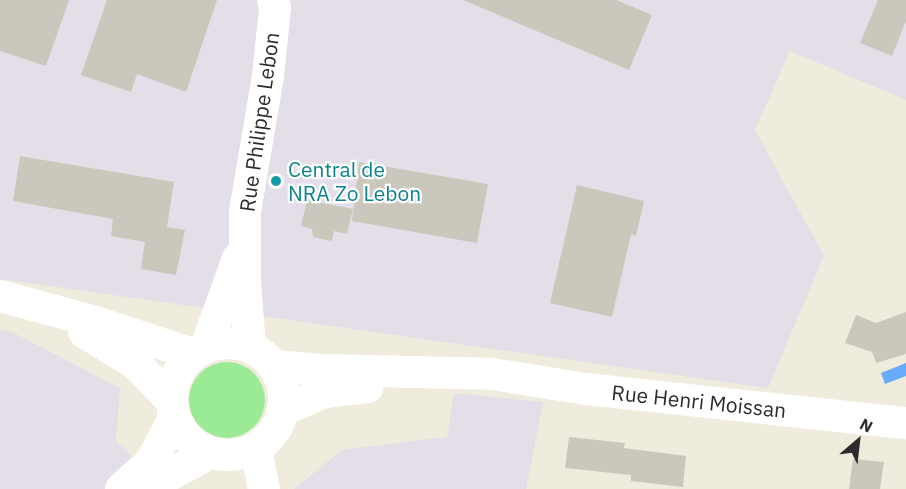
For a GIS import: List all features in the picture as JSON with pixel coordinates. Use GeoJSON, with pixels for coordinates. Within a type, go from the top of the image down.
{"type":"FeatureCollection","features":[{"type":"Feature","properties":{"kind":"street","name":"Rue Philippe Lebon"},"geometry":{"type":"LineString","coordinates":[[262,356],[244,243],[245,212],[268,76],[275,8],[273,0]]}},
{"type":"Feature","properties":{"kind":"street","name":"Rue Philippe Lebon"},"geometry":{"type":"LineString","coordinates":[[200,350],[244,243]]}},
{"type":"Feature","properties":{"kind":"street"},"geometry":{"type":"LineString","coordinates":[[12,299],[200,350],[235,343],[262,356],[284,395],[283,410],[269,439],[256,448],[241,454],[210,453],[194,445],[182,433],[172,409],[136,364],[95,338],[12,299]]}},
{"type":"Feature","properties":{"kind":"street"},"geometry":{"type":"LineString","coordinates":[[122,489],[151,462],[172,409],[173,382],[181,367],[200,350]]}},
{"type":"Feature","properties":{"kind":"street","name":"Rue Henri Moissan"},"geometry":{"type":"LineString","coordinates":[[262,356],[321,370],[492,374],[586,389],[906,423]]}},
{"type":"Feature","properties":{"kind":"street","name":"Rue Henri Moissan"},"geometry":{"type":"LineString","coordinates":[[283,410],[325,392],[492,374]]}},
{"type":"Feature","properties":{"kind":"street"},"geometry":{"type":"LineString","coordinates":[[256,448],[264,489]]}},
{"type":"Feature","properties":{"kind":"street"},"geometry":{"type":"LineString","coordinates":[[144,489],[210,453]]}},
{"type":"Feature","properties":{"kind":"shaded area"},"geometry":{"type":"Polygon","coordinates":[[[0,0],[906,0],[906,100],[790,51],[755,130],[824,256],[768,388],[0,279],[0,0]]]}},
{"type":"Feature","properties":{"kind":"shaded area"},"geometry":{"type":"Polygon","coordinates":[[[0,330],[14,333],[120,388],[116,441],[165,489],[0,489],[0,330]]]}},
{"type":"Feature","properties":{"kind":"shaded area"},"geometry":{"type":"Polygon","coordinates":[[[454,393],[543,402],[526,489],[294,489],[342,450],[447,437],[454,393]]]}},
{"type":"Feature","properties":{"kind":"green space"},"geometry":{"type":"Polygon","coordinates":[[[227,362],[241,365],[254,373],[262,386],[265,400],[262,414],[254,427],[241,435],[227,438],[213,435],[200,427],[192,414],[189,400],[192,386],[200,373],[213,365],[227,362]]]}},
{"type":"Feature","properties":{"kind":"water"},"geometry":{"type":"Polygon","coordinates":[[[906,363],[906,376],[885,384],[881,373],[906,363]]]}},
{"type":"Feature","properties":{"kind":"building"},"geometry":{"type":"Polygon","coordinates":[[[0,0],[69,0],[46,66],[0,51],[0,0]]]}},
{"type":"Feature","properties":{"kind":"building"},"geometry":{"type":"Polygon","coordinates":[[[107,0],[217,0],[186,92],[137,74],[131,92],[81,75],[107,0]]]}},
{"type":"Feature","properties":{"kind":"building"},"geometry":{"type":"Polygon","coordinates":[[[463,0],[616,0],[652,15],[629,70],[463,0]]]}},
{"type":"Feature","properties":{"kind":"building"},"geometry":{"type":"Polygon","coordinates":[[[878,0],[906,0],[906,21],[892,56],[860,43],[878,0]]]}},
{"type":"Feature","properties":{"kind":"building"},"geometry":{"type":"Polygon","coordinates":[[[20,156],[174,182],[167,227],[185,230],[176,275],[141,269],[145,242],[111,236],[113,219],[13,201],[20,156]]]}},
{"type":"Feature","properties":{"kind":"building"},"geometry":{"type":"Polygon","coordinates":[[[359,162],[488,184],[477,243],[352,221],[359,162]]]}},
{"type":"Feature","properties":{"kind":"building"},"geometry":{"type":"Polygon","coordinates":[[[577,185],[644,201],[636,236],[631,234],[612,317],[550,303],[577,185]]]}},
{"type":"Feature","properties":{"kind":"building"},"geometry":{"type":"Polygon","coordinates":[[[307,200],[353,209],[347,234],[334,231],[332,241],[313,237],[312,229],[301,226],[307,200]]]}},
{"type":"Feature","properties":{"kind":"building"},"geometry":{"type":"Polygon","coordinates":[[[906,312],[906,354],[876,363],[872,352],[845,343],[856,315],[876,323],[906,312]]]}},
{"type":"Feature","properties":{"kind":"building"},"geometry":{"type":"Polygon","coordinates":[[[569,437],[625,443],[624,448],[686,456],[683,487],[631,481],[631,475],[565,468],[569,437]]]}},
{"type":"Feature","properties":{"kind":"building"},"geometry":{"type":"Polygon","coordinates":[[[853,459],[884,462],[880,489],[849,489],[853,459]]]}},
{"type":"Feature","properties":{"kind":"place","name":"Central de NRA Zo Lebon"},"geometry":{"type":"Point","coordinates":[276,181]}}]}
